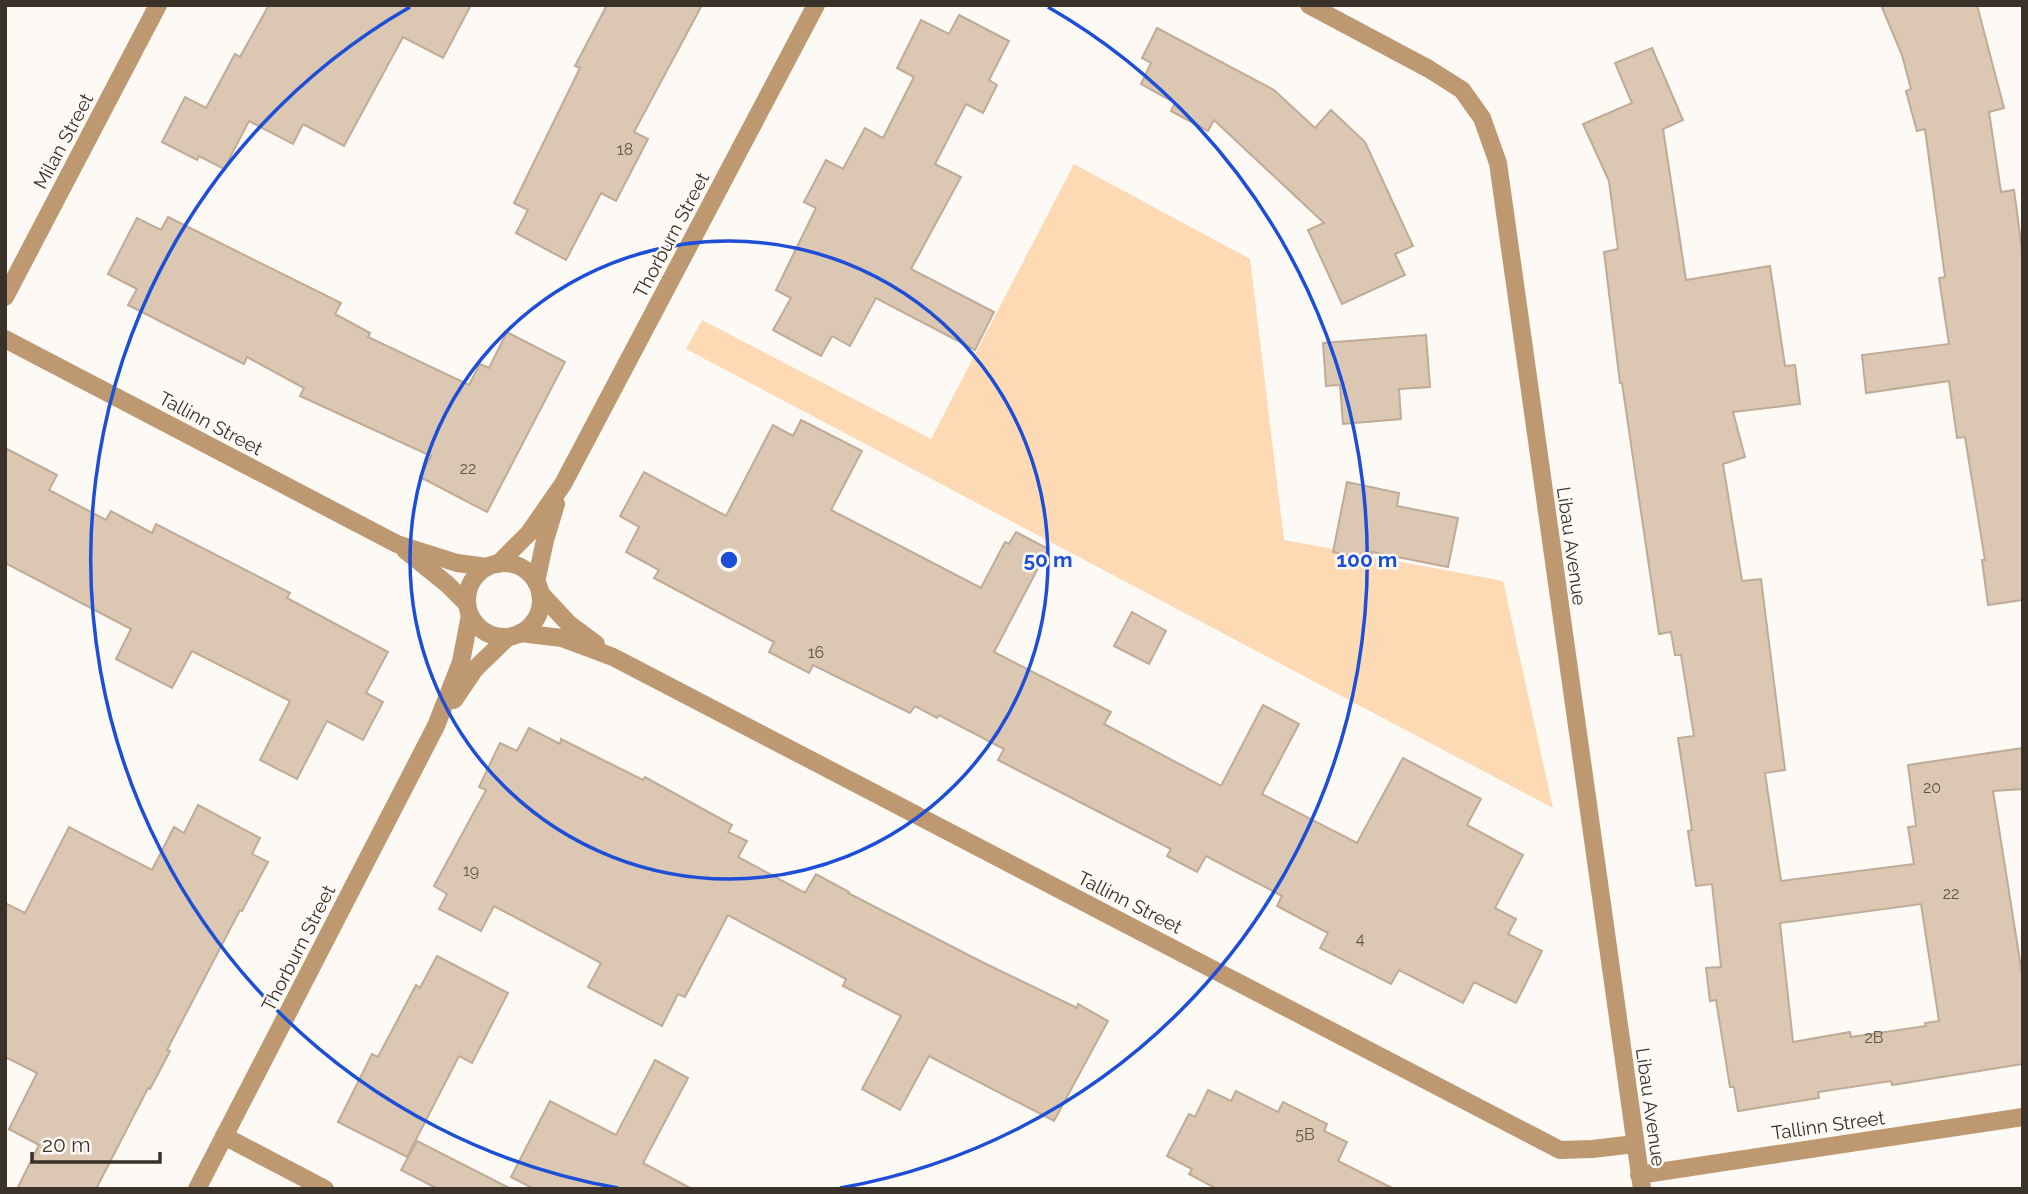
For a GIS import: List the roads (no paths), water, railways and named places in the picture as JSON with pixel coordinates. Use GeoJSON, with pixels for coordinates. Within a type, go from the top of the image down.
{"type":"FeatureCollection","features":[{"type":"Feature","properties":{"kind":"street","name":"Milan Street"},"geometry":{"type":"LineString","coordinates":[[5,297],[158,5]]}},
{"type":"Feature","properties":{"kind":"street","name":"Thorburn Street"},"geometry":{"type":"LineString","coordinates":[[492,565],[529,533],[563,484],[816,5]]}},
{"type":"Feature","properties":{"kind":"street","name":"Libau Avenue"},"geometry":{"type":"LineString","coordinates":[[1309,5],[1429,69],[1462,90],[1482,118],[1497,163],[1641,1182]]}},
{"type":"Feature","properties":{"kind":"street","name":"Tallinn Street"},"geometry":{"type":"LineString","coordinates":[[5,339],[397,544],[457,563],[492,565]]}},
{"type":"Feature","properties":{"kind":"street","name":"Thorburn Street"},"geometry":{"type":"LineString","coordinates":[[538,587],[545,540],[563,484]]}},
{"type":"Feature","properties":{"kind":"street","name":"Tallinn Street"},"geometry":{"type":"LineString","coordinates":[[397,544],[447,584],[469,610]]}},
{"type":"Feature","properties":{"kind":"street"},"geometry":{"type":"LineString","coordinates":[[492,565],[519,566],[529,573],[538,587],[541,604],[537,616],[530,626],[514,635],[496,636],[485,632],[469,610],[471,583],[478,573],[492,565]]}},
{"type":"Feature","properties":{"kind":"street","name":"Tallinn Street"},"geometry":{"type":"LineString","coordinates":[[538,587],[569,624],[613,657]]}},
{"type":"Feature","properties":{"kind":"street","name":"Thorburn Street"},"geometry":{"type":"LineString","coordinates":[[197,1189],[436,726],[461,662],[469,610]]}},
{"type":"Feature","properties":{"kind":"street","name":"Thorburn Street"},"geometry":{"type":"LineString","coordinates":[[436,726],[475,669],[514,635]]}},
{"type":"Feature","properties":{"kind":"street","name":"Tallinn Street"},"geometry":{"type":"LineString","coordinates":[[514,635],[562,638],[613,657],[1560,1150],[1635,1144]]}},
{"type":"Feature","properties":{"kind":"street","name":"Tallinn Street"},"geometry":{"type":"LineString","coordinates":[[1641,1182],[2023,1117]]}},
{"type":"Feature","properties":{"kind":"street"},"geometry":{"type":"LineString","coordinates":[[224,1136],[325,1189]]}}]}
